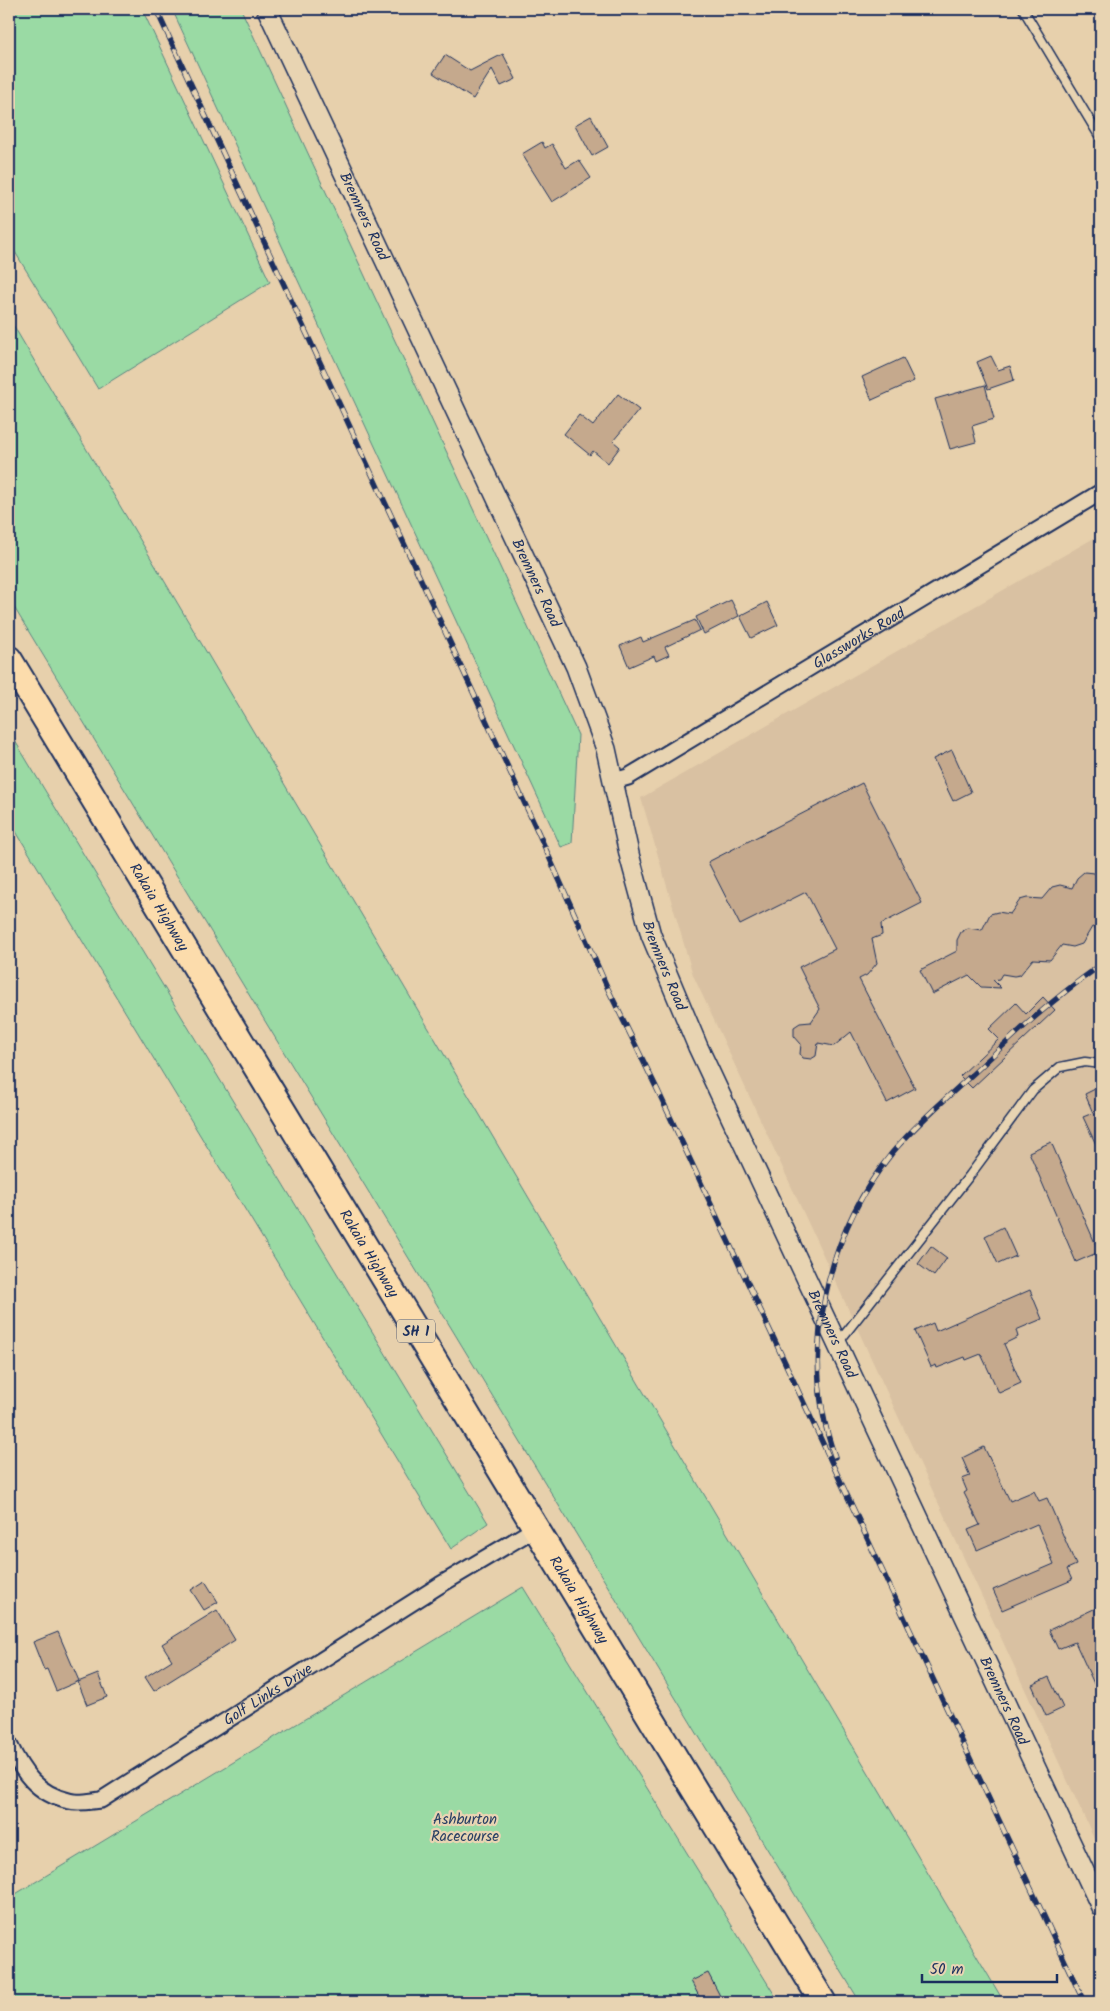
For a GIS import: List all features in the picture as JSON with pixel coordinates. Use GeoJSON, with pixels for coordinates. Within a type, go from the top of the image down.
{"type":"FeatureCollection","features":[{"type":"Feature","properties":{"kind":"highway","name":"Rakaia Highway"},"geometry":{"type":"LineString","coordinates":[[9,660],[823,2002]]}},
{"type":"Feature","properties":{"kind":"street","name":"Bremners Road"},"geometry":{"type":"LineString","coordinates":[[267,9],[576,667],[606,749],[641,898],[666,974],[698,1048],[1096,1882],[1101,1906]]}},
{"type":"Feature","properties":{"kind":"street","name":"Glassworks Road"},"geometry":{"type":"LineString","coordinates":[[614,781],[628,777],[1101,492]]}},
{"type":"Feature","properties":{"kind":"street","name":"Golf Links Drive"},"geometry":{"type":"LineString","coordinates":[[9,1744],[17,1761],[37,1788],[70,1802],[100,1800],[440,1585],[536,1528]]}},
{"type":"Feature","properties":{"kind":"lane"},"geometry":{"type":"LineString","coordinates":[[1023,9],[1101,139]]}},
{"type":"Feature","properties":{"kind":"lane"},"geometry":{"type":"LineString","coordinates":[[838,1343],[970,1175],[1033,1090],[1060,1067],[1085,1062],[1101,1064]]}},
{"type":"Feature","properties":{"kind":"shaded area"},"geometry":{"type":"Polygon","coordinates":[[[1101,534],[1101,1853],[693,975],[641,798],[1101,534]]]}},
{"type":"Feature","properties":{"kind":"green space"},"geometry":{"type":"Polygon","coordinates":[[[9,9],[142,9],[270,282],[98,389],[9,242],[9,9]]]}},
{"type":"Feature","properties":{"kind":"green space"},"geometry":{"type":"Polygon","coordinates":[[[172,9],[241,9],[578,735],[572,843],[561,847],[172,9]]]}},
{"type":"Feature","properties":{"kind":"green space"},"geometry":{"type":"Polygon","coordinates":[[[9,318],[1004,2002],[860,2002],[9,599],[9,318]]]}},
{"type":"Feature","properties":{"kind":"green space"},"geometry":{"type":"Polygon","coordinates":[[[9,731],[488,1523],[451,1549],[9,820],[9,731]]]}},
{"type":"Feature","properties":{"kind":"green space","name":"Ashburton Racecourse"},"geometry":{"type":"Polygon","coordinates":[[[523,1587],[779,2002],[9,2002],[9,1898],[523,1587]]]}},
{"type":"Feature","properties":{"kind":"building"},"geometry":{"type":"Polygon","coordinates":[[[503,54],[516,79],[501,86],[492,69],[473,99],[433,73],[445,55],[470,71],[503,54]]]}},
{"type":"Feature","properties":{"kind":"building"},"geometry":{"type":"Polygon","coordinates":[[[591,116],[608,147],[592,156],[575,125],[591,116]]]}},
{"type":"Feature","properties":{"kind":"building"},"geometry":{"type":"Polygon","coordinates":[[[542,142],[545,148],[552,144],[566,168],[579,160],[591,178],[552,202],[522,154],[542,142]]]}},
{"type":"Feature","properties":{"kind":"building"},"geometry":{"type":"Polygon","coordinates":[[[991,356],[998,370],[1010,366],[1014,380],[988,389],[977,362],[991,356]]]}},
{"type":"Feature","properties":{"kind":"building"},"geometry":{"type":"Polygon","coordinates":[[[903,358],[914,381],[872,400],[862,377],[903,358]]]}},
{"type":"Feature","properties":{"kind":"building"},"geometry":{"type":"Polygon","coordinates":[[[985,385],[994,419],[972,426],[976,442],[950,449],[935,399],[985,385]]]}},
{"type":"Feature","properties":{"kind":"building"},"geometry":{"type":"Polygon","coordinates":[[[618,394],[639,410],[613,441],[620,447],[608,463],[593,451],[590,455],[564,434],[579,415],[593,426],[618,394]]]}},
{"type":"Feature","properties":{"kind":"building"},"geometry":{"type":"Polygon","coordinates":[[[731,600],[739,616],[704,634],[696,617],[731,600]]]}},
{"type":"Feature","properties":{"kind":"building"},"geometry":{"type":"Polygon","coordinates":[[[767,602],[778,625],[751,638],[740,616],[767,602]]]}},
{"type":"Feature","properties":{"kind":"building"},"geometry":{"type":"Polygon","coordinates":[[[695,620],[700,630],[665,647],[669,655],[656,661],[654,656],[629,667],[620,646],[641,637],[643,642],[695,620]]]}},
{"type":"Feature","properties":{"kind":"building"},"geometry":{"type":"Polygon","coordinates":[[[952,750],[971,792],[953,801],[933,759],[952,750]]]}},
{"type":"Feature","properties":{"kind":"building"},"geometry":{"type":"Polygon","coordinates":[[[862,783],[922,903],[881,924],[882,935],[872,939],[877,963],[867,975],[859,979],[915,1088],[887,1103],[851,1032],[834,1046],[818,1043],[816,1056],[811,1059],[803,1058],[800,1054],[801,1044],[794,1036],[794,1027],[800,1023],[811,1022],[820,1009],[799,967],[835,949],[806,892],[740,925],[708,862],[862,783]]]}},
{"type":"Feature","properties":{"kind":"building"},"geometry":{"type":"Polygon","coordinates":[[[1084,872],[1094,873],[1101,880],[1101,930],[1092,927],[1082,944],[1073,947],[1062,945],[1050,960],[1033,959],[1020,975],[1002,974],[999,979],[993,980],[1001,988],[981,987],[969,975],[932,994],[920,970],[957,951],[957,940],[961,932],[968,928],[982,930],[990,914],[998,912],[1010,914],[1020,900],[1027,898],[1042,899],[1052,887],[1060,885],[1072,888],[1077,878],[1084,872]]]}},
{"type":"Feature","properties":{"kind":"building"},"geometry":{"type":"Polygon","coordinates":[[[1043,997],[1055,1010],[972,1088],[960,1076],[999,1039],[989,1029],[1016,1003],[1026,1014],[1043,997]]]}},
{"type":"Feature","properties":{"kind":"building"},"geometry":{"type":"Polygon","coordinates":[[[1101,1086],[1101,1155],[1083,1117],[1093,1113],[1085,1094],[1101,1086]]]}},
{"type":"Feature","properties":{"kind":"building"},"geometry":{"type":"Polygon","coordinates":[[[1051,1142],[1099,1252],[1076,1262],[1029,1152],[1051,1142]]]}},
{"type":"Feature","properties":{"kind":"building"},"geometry":{"type":"Polygon","coordinates":[[[1003,1227],[1016,1256],[998,1264],[985,1236],[1003,1227]]]}},
{"type":"Feature","properties":{"kind":"building"},"geometry":{"type":"Polygon","coordinates":[[[931,1246],[947,1258],[934,1276],[918,1264],[931,1246]]]}},
{"type":"Feature","properties":{"kind":"building"},"geometry":{"type":"Polygon","coordinates":[[[1030,1290],[1042,1319],[1016,1330],[1018,1337],[1004,1344],[1021,1383],[999,1393],[981,1354],[966,1360],[965,1357],[937,1368],[936,1365],[931,1367],[915,1331],[933,1323],[936,1331],[1030,1290]]]}},
{"type":"Feature","properties":{"kind":"building"},"geometry":{"type":"Polygon","coordinates":[[[984,1447],[1010,1501],[1034,1491],[1039,1501],[1047,1498],[1076,1565],[1067,1569],[1072,1580],[1002,1610],[993,1590],[1054,1564],[1037,1524],[977,1550],[968,1530],[980,1525],[964,1493],[967,1491],[962,1479],[970,1476],[962,1458],[984,1447]]]}},
{"type":"Feature","properties":{"kind":"building"},"geometry":{"type":"Polygon","coordinates":[[[205,1581],[218,1602],[204,1610],[191,1590],[205,1581]]]}},
{"type":"Feature","properties":{"kind":"building"},"geometry":{"type":"Polygon","coordinates":[[[1096,1608],[1101,1619],[1101,1699],[1075,1642],[1058,1649],[1049,1630],[1096,1608]]]}},
{"type":"Feature","properties":{"kind":"building"},"geometry":{"type":"Polygon","coordinates":[[[217,1610],[235,1640],[154,1691],[145,1677],[172,1660],[162,1644],[217,1610]]]}},
{"type":"Feature","properties":{"kind":"building"},"geometry":{"type":"Polygon","coordinates":[[[58,1632],[79,1681],[56,1691],[47,1669],[44,1670],[33,1642],[58,1632]]]}},
{"type":"Feature","properties":{"kind":"building"},"geometry":{"type":"Polygon","coordinates":[[[98,1674],[107,1697],[87,1705],[78,1682],[98,1674]]]}},
{"type":"Feature","properties":{"kind":"building"},"geometry":{"type":"Polygon","coordinates":[[[1049,1677],[1063,1708],[1046,1716],[1032,1685],[1049,1677]]]}},
{"type":"Feature","properties":{"kind":"building"},"geometry":{"type":"Polygon","coordinates":[[[708,1973],[723,2002],[702,2002],[691,1981],[708,1973]]]}},
{"type":"Feature","properties":{"kind":"railway"},"geometry":{"type":"LineString","coordinates":[[156,9],[538,832],[608,989],[658,1091],[1084,2002]]}},
{"type":"Feature","properties":{"kind":"railway"},"geometry":{"type":"LineString","coordinates":[[835,1457],[824,1418],[819,1378],[819,1338],[825,1298],[835,1259],[850,1221],[869,1185],[892,1153],[933,1110],[1035,1017],[1098,967]]}}]}
